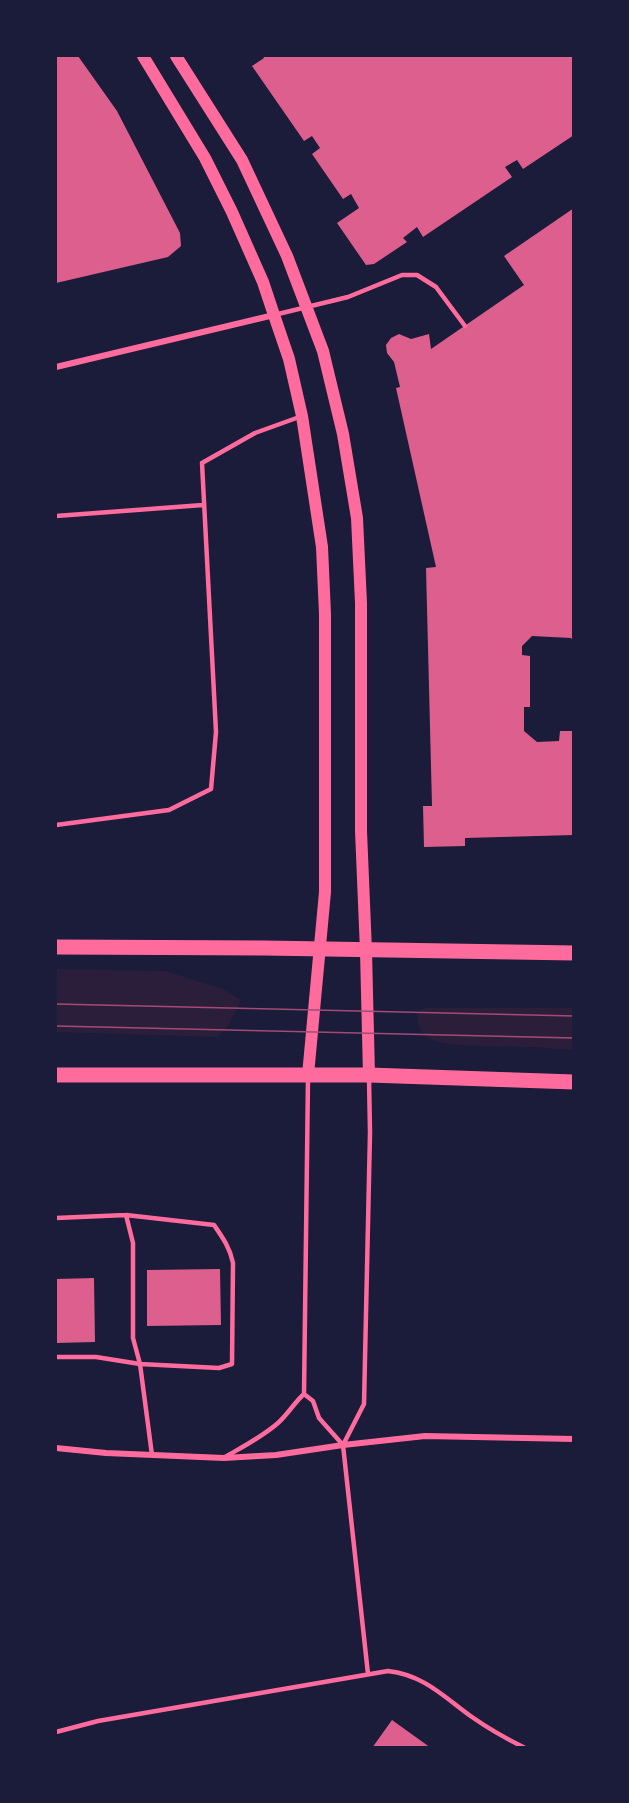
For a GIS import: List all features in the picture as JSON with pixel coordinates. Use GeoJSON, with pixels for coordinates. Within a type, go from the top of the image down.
{"type":"FeatureCollection","features":[{"type":"Feature","properties":{"kind":"main road"},"geometry":{"type":"LineString","coordinates":[[143,56],[199,149],[232,212],[263,282],[288,359],[302,416],[322,547],[325,614],[325,891],[308,1076]]}},
{"type":"Feature","properties":{"kind":"main road"},"geometry":{"type":"LineString","coordinates":[[176,56],[242,160],[276,230],[308,307],[323,351],[343,434],[357,518],[361,603],[361,831],[369,1075]]}},
{"type":"Feature","properties":{"kind":"main road"},"geometry":{"type":"LineString","coordinates":[[56,947],[573,953]]}},
{"type":"Feature","properties":{"kind":"main road"},"geometry":{"type":"LineString","coordinates":[[56,1076],[369,1075],[573,1082]]}},
{"type":"Feature","properties":{"kind":"street"},"geometry":{"type":"LineString","coordinates":[[56,367],[274,315]]}},
{"type":"Feature","properties":{"kind":"street"},"geometry":{"type":"LineString","coordinates":[[56,1448],[224,1458],[276,1455],[425,1436],[573,1439]]}},
{"type":"Feature","properties":{"kind":"lane"},"geometry":{"type":"LineString","coordinates":[[274,315],[348,297],[402,275],[417,275],[436,287],[465,326]]}},
{"type":"Feature","properties":{"kind":"lane"},"geometry":{"type":"LineString","coordinates":[[56,825],[169,810],[211,789],[216,732],[202,463],[255,434],[302,416]]}},
{"type":"Feature","properties":{"kind":"lane"},"geometry":{"type":"LineString","coordinates":[[56,516],[203,505]]}},
{"type":"Feature","properties":{"kind":"lane"},"geometry":{"type":"LineString","coordinates":[[342,1445],[364,1404],[370,1133],[369,1075]]}},
{"type":"Feature","properties":{"kind":"lane"},"geometry":{"type":"LineString","coordinates":[[224,1458],[264,1435],[304,1394],[308,1076]]}},
{"type":"Feature","properties":{"kind":"lane"},"geometry":{"type":"LineString","coordinates":[[126,1215],[133,1243],[134,1338],[140,1364],[152,1455]]}},
{"type":"Feature","properties":{"kind":"lane"},"geometry":{"type":"LineString","coordinates":[[56,1218],[126,1215],[214,1225],[231,1251],[233,1263],[232,1364],[219,1368],[140,1364],[96,1357],[56,1357]]}},
{"type":"Feature","properties":{"kind":"lane"},"geometry":{"type":"LineString","coordinates":[[304,1394],[313,1401],[319,1418],[342,1445],[368,1674]]}},
{"type":"Feature","properties":{"kind":"lane"},"geometry":{"type":"LineString","coordinates":[[56,1732],[98,1721],[388,1671],[404,1673],[420,1679],[474,1718],[525,1748]]}},
{"type":"Feature","properties":{"kind":"shaded area"},"geometry":{"type":"Polygon","coordinates":[[[56,969],[165,971],[223,989],[241,1000],[230,1023],[218,1037],[56,1032],[56,969]]]}},
{"type":"Feature","properties":{"kind":"shaded area"},"geometry":{"type":"Polygon","coordinates":[[[425,1008],[573,1008],[573,1050],[439,1042],[427,1037],[420,1028],[417,1020],[418,1012],[425,1008]]]}},
{"type":"Feature","properties":{"kind":"building"},"geometry":{"type":"Polygon","coordinates":[[[56,56],[78,56],[117,111],[180,233],[181,246],[168,257],[56,283],[56,56]]]}},
{"type":"Feature","properties":{"kind":"building"},"geometry":{"type":"Polygon","coordinates":[[[263,56],[574,56],[574,135],[523,169],[517,160],[505,167],[512,177],[423,237],[417,227],[403,238],[407,242],[374,264],[366,265],[337,223],[359,208],[351,194],[343,199],[312,154],[320,148],[312,136],[304,141],[252,66],[264,58],[263,56]]]}},
{"type":"Feature","properties":{"kind":"building"},"geometry":{"type":"Polygon","coordinates":[[[574,208],[574,642],[571,638],[532,636],[522,646],[522,655],[530,656],[530,707],[524,707],[524,731],[537,742],[559,741],[560,731],[574,731],[574,835],[465,838],[465,846],[424,847],[423,806],[432,806],[426,568],[436,567],[396,388],[400,387],[394,362],[387,353],[386,345],[391,338],[399,334],[411,339],[429,334],[431,349],[524,285],[504,256],[574,208]]]}},
{"type":"Feature","properties":{"kind":"building"},"geometry":{"type":"Polygon","coordinates":[[[220,1269],[221,1325],[147,1326],[147,1270],[220,1269]]]}},
{"type":"Feature","properties":{"kind":"building"},"geometry":{"type":"Polygon","coordinates":[[[94,1278],[95,1342],[56,1343],[56,1279],[94,1278]]]}},
{"type":"Feature","properties":{"kind":"building"},"geometry":{"type":"Polygon","coordinates":[[[392,1720],[431,1748],[372,1748],[392,1720]]]}},
{"type":"Feature","properties":{"kind":"tram line"},"geometry":{"type":"LineString","coordinates":[[56,1004],[574,1016]]}},
{"type":"Feature","properties":{"kind":"tram line"},"geometry":{"type":"LineString","coordinates":[[56,1026],[574,1038]]}}]}
